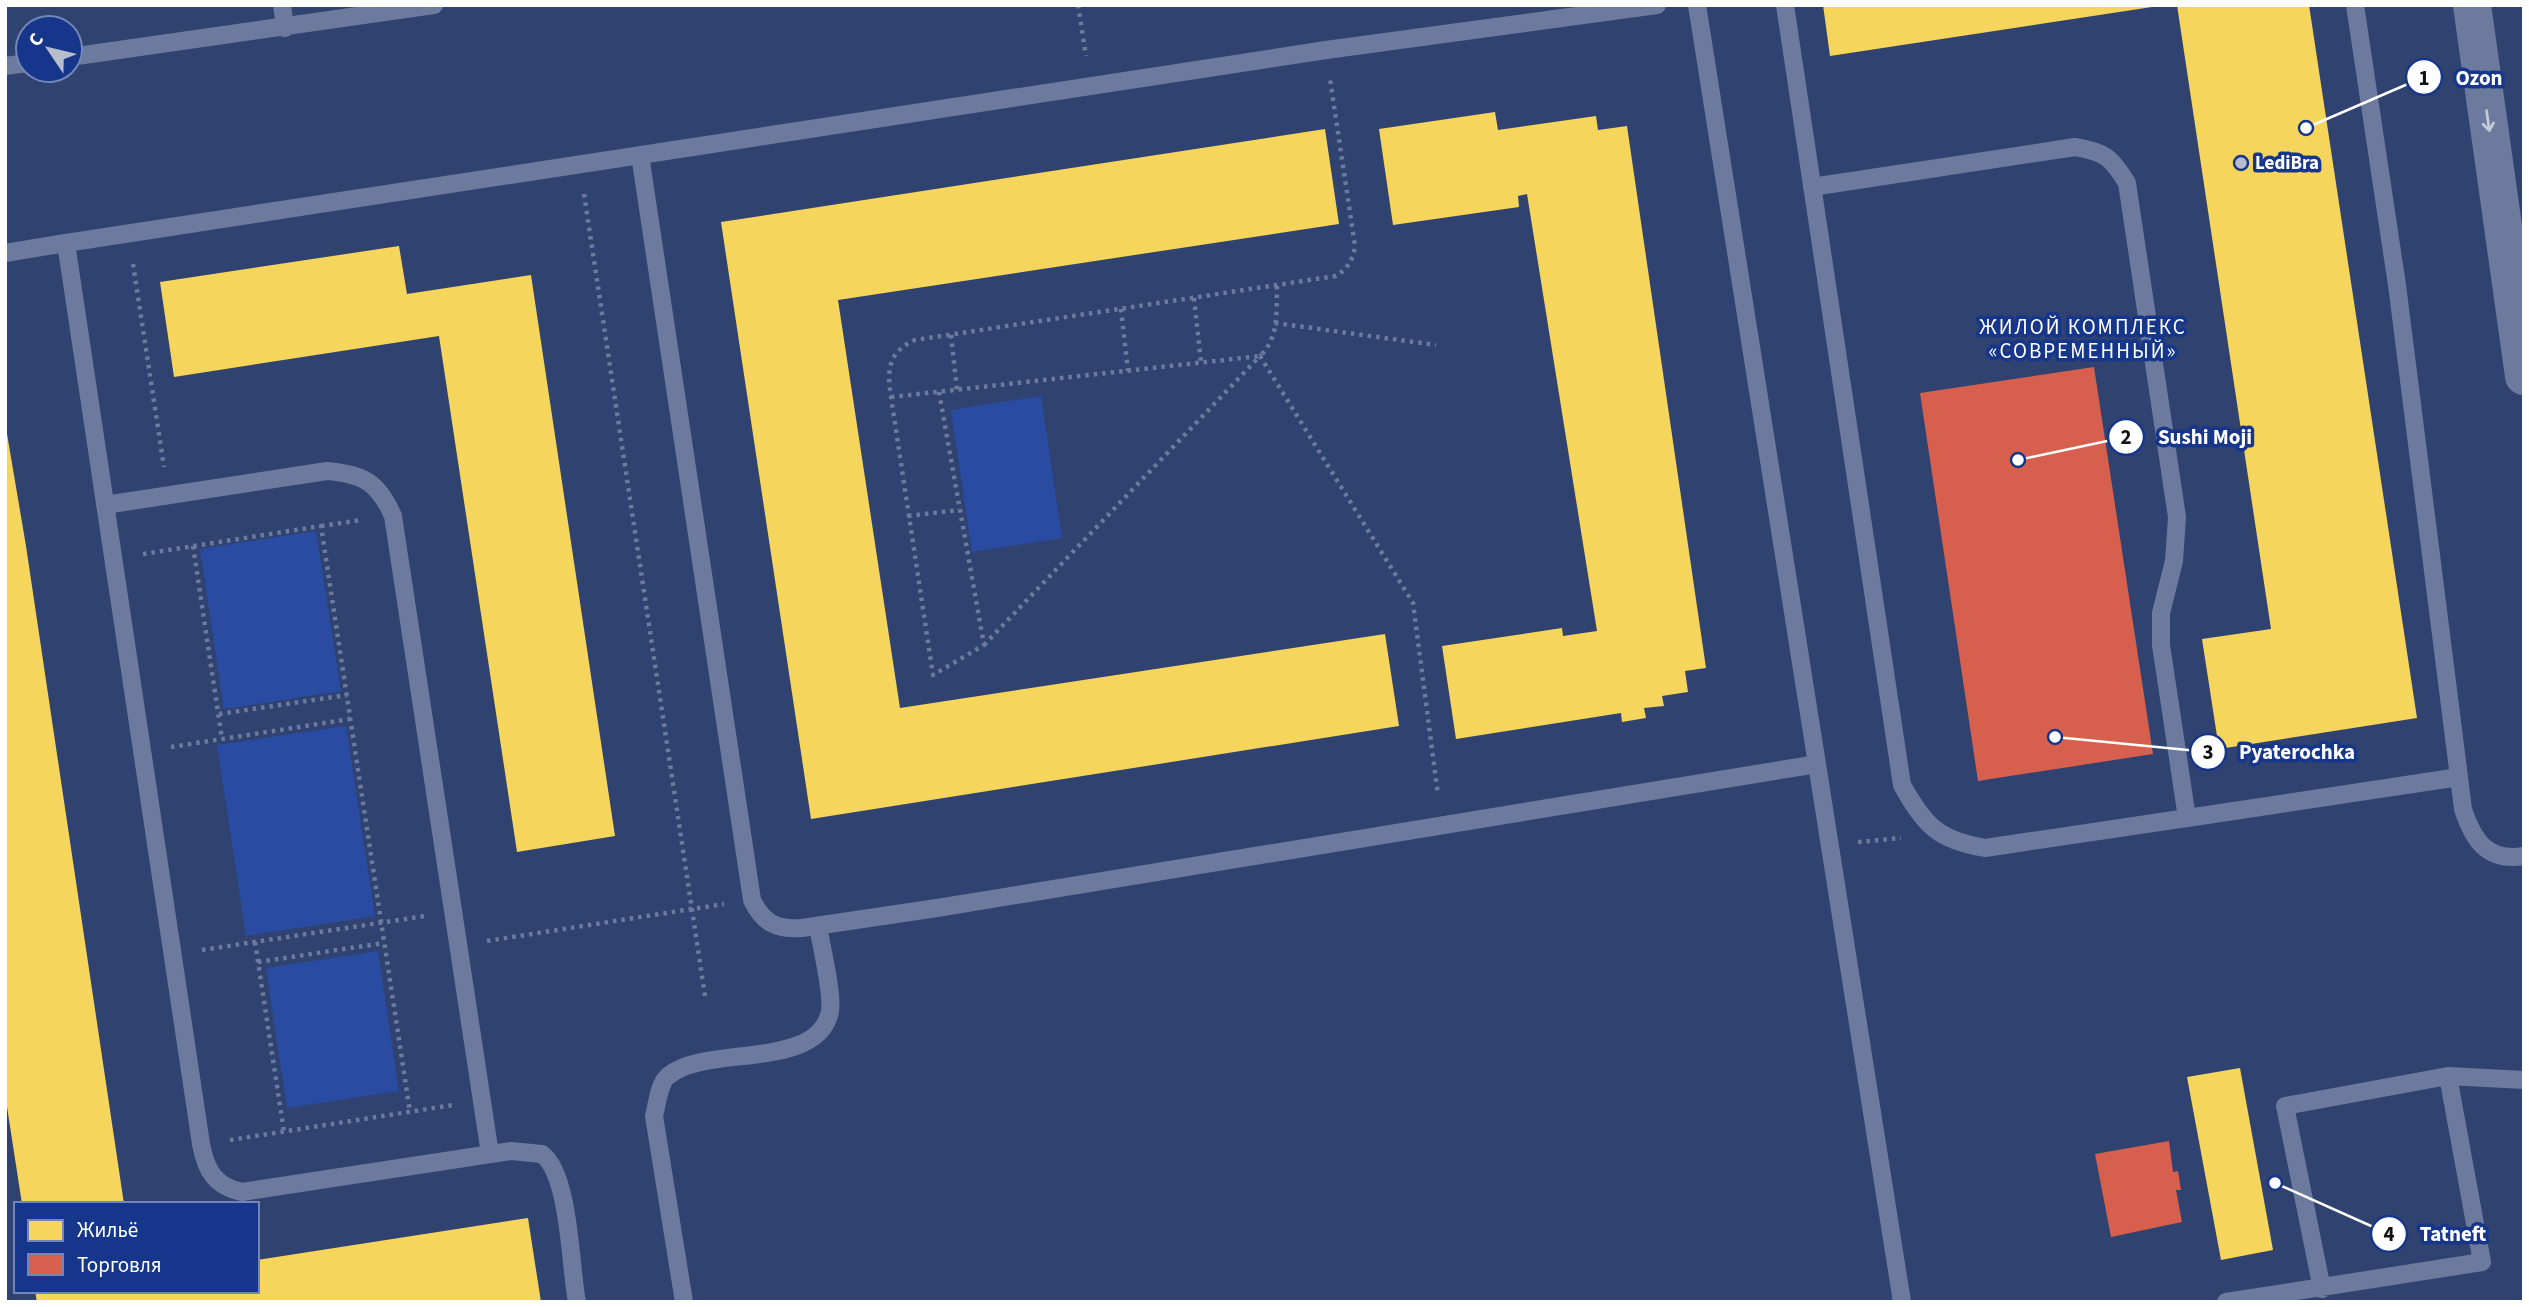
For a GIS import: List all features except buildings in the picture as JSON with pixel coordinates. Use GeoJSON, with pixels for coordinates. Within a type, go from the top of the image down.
{"type":"FeatureCollection","features":[{"type":"Feature","properties":{"kind":"street"},"geometry":{"type":"LineString","coordinates":[[2472,5],[2521,333],[2524,376]]}},
{"type":"Feature","properties":{"kind":"lane"},"geometry":{"type":"LineString","coordinates":[[282,5],[285,28]]}},
{"type":"Feature","properties":{"kind":"lane"},"geometry":{"type":"LineString","coordinates":[[5,253],[1326,50],[1657,5]]}},
{"type":"Feature","properties":{"kind":"lane"},"geometry":{"type":"LineString","coordinates":[[1697,5],[1902,1302]]}},
{"type":"Feature","properties":{"kind":"lane"},"geometry":{"type":"LineString","coordinates":[[1785,5],[1902,785],[1920,818],[1941,835],[1958,844],[1985,848],[2459,777]]}},
{"type":"Feature","properties":{"kind":"lane"},"geometry":{"type":"LineString","coordinates":[[2355,5],[2397,285],[2463,809],[2471,833],[2483,847],[2506,859],[2524,856]]}},
{"type":"Feature","properties":{"kind":"lane"},"geometry":{"type":"LineString","coordinates":[[84,55],[423,6]]}},
{"type":"Feature","properties":{"kind":"lane"},"geometry":{"type":"LineString","coordinates":[[1812,187],[2075,147],[2098,151],[2114,162],[2127,183],[2178,517],[2176,554],[2161,613],[2161,630],[2187,818]]}},
{"type":"Feature","properties":{"kind":"lane"},"geometry":{"type":"LineString","coordinates":[[640,155],[752,900],[759,914],[776,926],[784,929],[818,926],[1442,827],[1817,764]]}},
{"type":"Feature","properties":{"kind":"lane"},"geometry":{"type":"LineString","coordinates":[[66,243],[201,1144],[211,1175],[228,1189],[242,1192],[527,1150],[548,1158],[562,1200],[577,1302]]}},
{"type":"Feature","properties":{"kind":"lane"},"geometry":{"type":"LineString","coordinates":[[105,505],[327,471],[351,473],[371,483],[385,498],[393,516],[490,1154]]}},
{"type":"Feature","properties":{"kind":"lane"},"geometry":{"type":"LineString","coordinates":[[684,1302],[654,1116],[661,1090],[666,1077],[684,1067],[808,1042],[825,1028],[831,1009],[818,926]]}},
{"type":"Feature","properties":{"kind":"lane"},"geometry":{"type":"LineString","coordinates":[[2226,1302],[2482,1262],[2448,1076]]}},
{"type":"Feature","properties":{"kind":"lane"},"geometry":{"type":"LineString","coordinates":[[2322,1289],[2285,1106],[2448,1076],[2524,1080]]}},
{"type":"Feature","properties":{"kind":"path"},"geometry":{"type":"LineString","coordinates":[[1077,5],[1091,86]]}},
{"type":"Feature","properties":{"kind":"path"},"geometry":{"type":"LineString","coordinates":[[1277,285],[1272,341],[1260,356],[984,645],[933,675],[891,397],[888,369],[897,352],[915,340],[1336,276],[1353,258],[1355,246],[1326,50]]}},
{"type":"Feature","properties":{"kind":"path"},"geometry":{"type":"LineString","coordinates":[[579,165],[705,996]]}},
{"type":"Feature","properties":{"kind":"path"},"geometry":{"type":"LineString","coordinates":[[129,233],[168,495]]}},
{"type":"Feature","properties":{"kind":"path"},"geometry":{"type":"LineString","coordinates":[[1194,298],[1201,362]]}},
{"type":"Feature","properties":{"kind":"path"},"geometry":{"type":"LineString","coordinates":[[1121,309],[1128,371]]}},
{"type":"Feature","properties":{"kind":"path"},"geometry":{"type":"LineString","coordinates":[[1275,323],[1437,345]]}},
{"type":"Feature","properties":{"kind":"path"},"geometry":{"type":"LineString","coordinates":[[951,335],[957,390]]}},
{"type":"Feature","properties":{"kind":"path"},"geometry":{"type":"LineString","coordinates":[[891,397],[1260,356]]}},
{"type":"Feature","properties":{"kind":"path"},"geometry":{"type":"LineString","coordinates":[[1260,356],[1413,603],[1442,827]]}},
{"type":"Feature","properties":{"kind":"path"},"geometry":{"type":"LineString","coordinates":[[939,392],[984,645]]}},
{"type":"Feature","properties":{"kind":"path"},"geometry":{"type":"LineString","coordinates":[[908,516],[959,510]]}},
{"type":"Feature","properties":{"kind":"path"},"geometry":{"type":"LineString","coordinates":[[113,559],[393,516]]}},
{"type":"Feature","properties":{"kind":"path"},"geometry":{"type":"LineString","coordinates":[[321,526],[410,1112]]}},
{"type":"Feature","properties":{"kind":"path"},"geometry":{"type":"LineString","coordinates":[[193,546],[222,739]]}},
{"type":"Feature","properties":{"kind":"path"},"geometry":{"type":"LineString","coordinates":[[219,714],[347,695]]}},
{"type":"Feature","properties":{"kind":"path"},"geometry":{"type":"LineString","coordinates":[[142,751],[350,719]]}},
{"type":"Feature","properties":{"kind":"path"},"geometry":{"type":"LineString","coordinates":[[458,945],[752,900]]}},
{"type":"Feature","properties":{"kind":"path"},"geometry":{"type":"LineString","coordinates":[[173,955],[453,911]]}},
{"type":"Feature","properties":{"kind":"path"},"geometry":{"type":"LineString","coordinates":[[255,942],[284,1132]]}},
{"type":"Feature","properties":{"kind":"path"},"geometry":{"type":"LineString","coordinates":[[258,962],[384,943]]}},
{"type":"Feature","properties":{"kind":"path"},"geometry":{"type":"LineString","coordinates":[[201,1144],[482,1101]]}},
{"type":"Feature","properties":{"kind":"shaded area"},"geometry":{"type":"Polygon","coordinates":[[[1041,396],[1062,538],[972,552],[951,410],[1041,396]]]}},
{"type":"Feature","properties":{"kind":"shaded area"},"geometry":{"type":"Polygon","coordinates":[[[316,531],[341,691],[224,709],[200,549],[316,531]]]}},
{"type":"Feature","properties":{"kind":"shaded area"},"geometry":{"type":"Polygon","coordinates":[[[346,726],[375,916],[246,936],[217,745],[346,726]]]}},
{"type":"Feature","properties":{"kind":"shaded area"},"geometry":{"type":"Polygon","coordinates":[[[378,951],[399,1091],[287,1108],[266,968],[378,951]]]}},
{"type":"Feature","properties":{"kind":"place","name":"Ozon"},"geometry":{"type":"Point","coordinates":[2306,128]}},
{"type":"Feature","properties":{"kind":"place","name":"LediBra"},"geometry":{"type":"Point","coordinates":[2241,163]}},
{"type":"Feature","properties":{"kind":"place","name":"Sushi Moji"},"geometry":{"type":"Point","coordinates":[2018,460]}},
{"type":"Feature","properties":{"kind":"place","name":"Pyaterochka"},"geometry":{"type":"Point","coordinates":[2055,737]}},
{"type":"Feature","properties":{"kind":"place","name":"Tatneft"},"geometry":{"type":"Point","coordinates":[2275,1183]}},
{"type":"Feature","properties":{"kind":"district","name":"ЖИЛОЙ КОМПЛЕКС «СОВРЕМЕННЫЙ»"},"geometry":{"type":"Point","coordinates":[2083,339]}}]}
